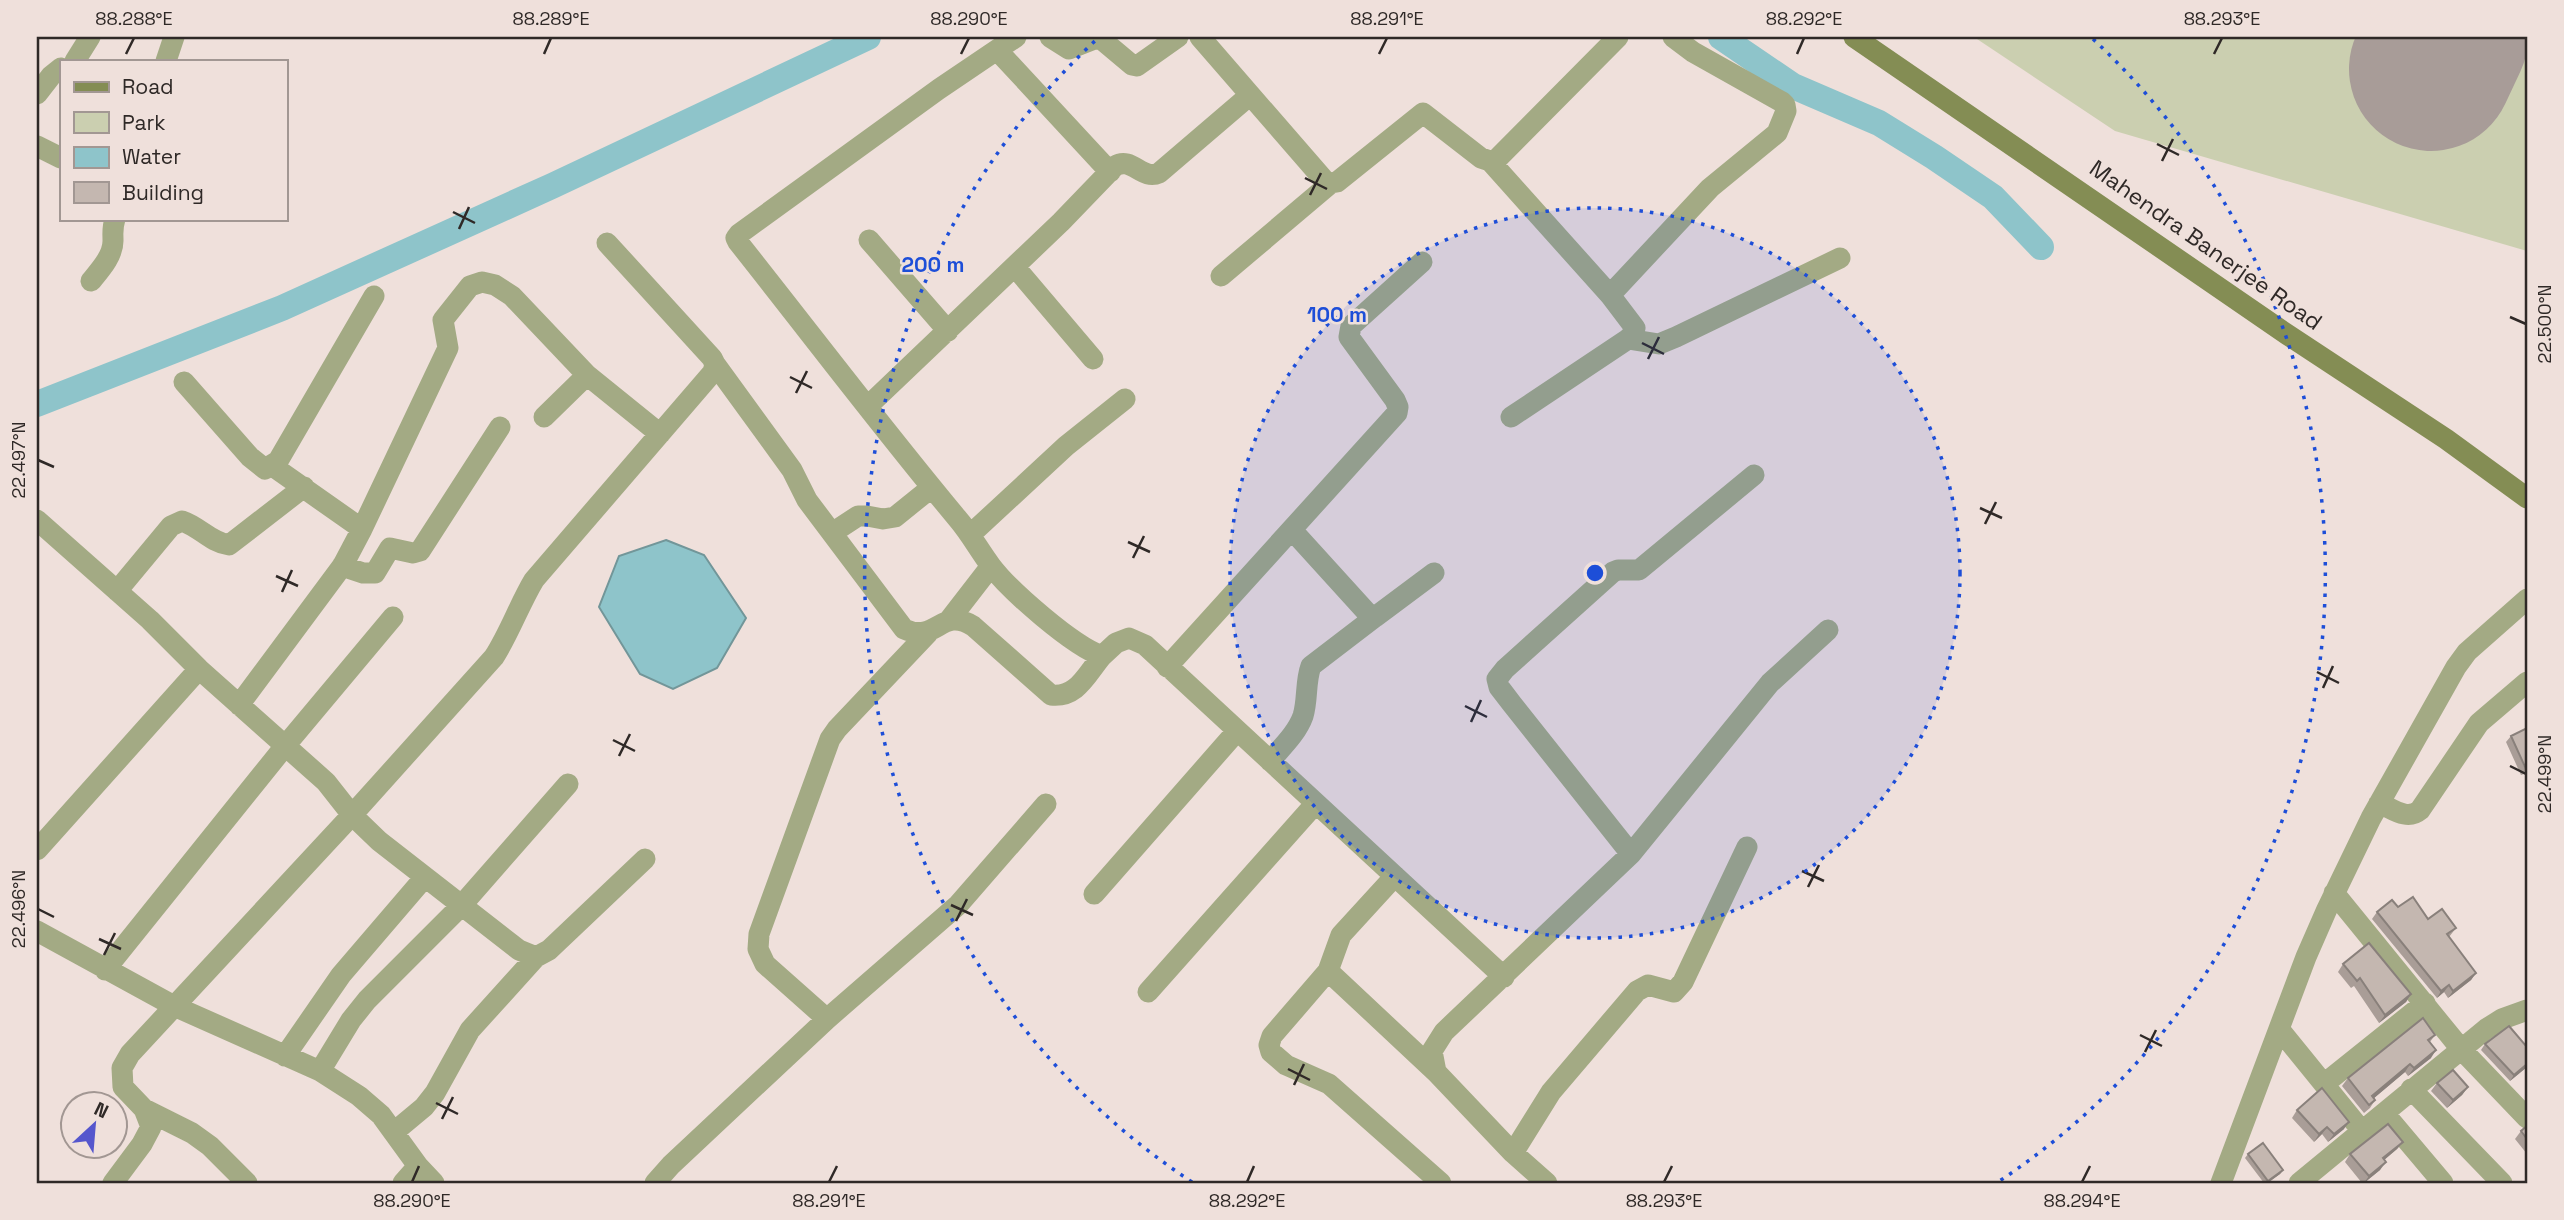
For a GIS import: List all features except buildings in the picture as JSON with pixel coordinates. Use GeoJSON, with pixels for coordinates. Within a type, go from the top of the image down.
{"type":"FeatureCollection","features":[{"type":"Feature","properties":{"kind":"street"},"geometry":{"type":"LineString","coordinates":[[76,60],[90,37]]}},
{"type":"Feature","properties":{"kind":"street"},"geometry":{"type":"LineString","coordinates":[[166,60],[174,37]]}},
{"type":"Feature","properties":{"kind":"street"},"geometry":{"type":"LineString","coordinates":[[1016,37],[827,169],[736,238],[931,488],[971,534],[991,566],[1012,589],[1085,650],[1102,656]]}},
{"type":"Feature","properties":{"kind":"street"},"geometry":{"type":"LineString","coordinates":[[1050,37],[1069,49],[1097,38],[1101,39],[1132,65],[1137,66],[1178,37]]}},
{"type":"Feature","properties":{"kind":"street"},"geometry":{"type":"LineString","coordinates":[[1200,37],[1325,181],[1337,182],[1423,113],[1481,158],[1490,161],[1610,295],[1635,328],[1633,334],[1511,417]]}},
{"type":"Feature","properties":{"kind":"street"},"geometry":{"type":"LineString","coordinates":[[1490,161],[1502,156],[1618,37]]}},
{"type":"Feature","properties":{"kind":"street"},"geometry":{"type":"LineString","coordinates":[[1610,295],[1710,188],[1777,133],[1786,111],[1782,102],[1693,52],[1673,37]]}},
{"type":"Feature","properties":{"kind":"street","name":"Mahendra Banerjee Road"},"geometry":{"type":"LineString","coordinates":[[1854,37],[2288,335],[2446,439],[2527,498]]}},
{"type":"Feature","properties":{"kind":"street"},"geometry":{"type":"LineString","coordinates":[[997,50],[1110,172]]}},
{"type":"Feature","properties":{"kind":"street"},"geometry":{"type":"LineString","coordinates":[[37,94],[60,69]]}},
{"type":"Feature","properties":{"kind":"street"},"geometry":{"type":"LineString","coordinates":[[868,406],[1121,162],[1153,176],[1159,173],[1249,96]]}},
{"type":"Feature","properties":{"kind":"street"},"geometry":{"type":"LineString","coordinates":[[37,146],[60,158]]}},
{"type":"Feature","properties":{"kind":"street"},"geometry":{"type":"LineString","coordinates":[[1222,276],[1331,183]]}},
{"type":"Feature","properties":{"kind":"street"},"geometry":{"type":"LineString","coordinates":[[91,281],[109,257],[114,243],[112,230],[115,220]]}},
{"type":"Feature","properties":{"kind":"street"},"geometry":{"type":"LineString","coordinates":[[869,240],[948,331]]}},
{"type":"Feature","properties":{"kind":"street"},"geometry":{"type":"LineString","coordinates":[[607,243],[715,364],[792,470],[807,500],[904,629],[916,634],[928,633]]}},
{"type":"Feature","properties":{"kind":"street"},"geometry":{"type":"LineString","coordinates":[[1628,339],[1659,344],[1840,258]]}},
{"type":"Feature","properties":{"kind":"street"},"geometry":{"type":"LineString","coordinates":[[1167,667],[1397,413],[1395,400],[1348,332],[1351,326],[1422,262]]}},
{"type":"Feature","properties":{"kind":"street"},"geometry":{"type":"LineString","coordinates":[[1015,267],[1093,359]]}},
{"type":"Feature","properties":{"kind":"street"},"geometry":{"type":"LineString","coordinates":[[239,705],[342,566],[448,348],[443,320],[470,286],[482,282],[495,285],[512,296],[587,375],[660,434]]}},
{"type":"Feature","properties":{"kind":"street"},"geometry":{"type":"LineString","coordinates":[[184,382],[250,457],[265,468],[278,461],[374,296]]}},
{"type":"Feature","properties":{"kind":"street"},"geometry":{"type":"LineString","coordinates":[[113,1183],[151,1127],[144,1109],[124,1087],[122,1068],[130,1054],[352,815],[494,657],[509,634],[519,606],[534,580],[713,372],[715,364]]}},
{"type":"Feature","properties":{"kind":"street"},"geometry":{"type":"LineString","coordinates":[[544,417],[587,375]]}},
{"type":"Feature","properties":{"kind":"street"},"geometry":{"type":"LineString","coordinates":[[971,534],[1066,446],[1125,399]]}},
{"type":"Feature","properties":{"kind":"street"},"geometry":{"type":"LineString","coordinates":[[342,566],[363,573],[374,573],[390,548],[412,553],[420,551],[500,427]]}},
{"type":"Feature","properties":{"kind":"street"},"geometry":{"type":"LineString","coordinates":[[271,465],[362,529]]}},
{"type":"Feature","properties":{"kind":"street"},"geometry":{"type":"LineString","coordinates":[[1631,854],[1512,704],[1497,680],[1500,674],[1612,572],[1639,570],[1754,475]]}},
{"type":"Feature","properties":{"kind":"street"},"geometry":{"type":"LineString","coordinates":[[117,591],[171,526],[182,521],[194,525],[217,543],[229,545],[304,487]]}},
{"type":"Feature","properties":{"kind":"street"},"geometry":{"type":"LineString","coordinates":[[832,533],[858,516],[883,519],[895,517],[931,488]]}},
{"type":"Feature","properties":{"kind":"street"},"geometry":{"type":"LineString","coordinates":[[37,520],[326,782],[352,815],[379,841],[519,950],[536,957]]}},
{"type":"Feature","properties":{"kind":"street"},"geometry":{"type":"LineString","coordinates":[[1292,530],[1366,614],[1375,617]]}},
{"type":"Feature","properties":{"kind":"street"},"geometry":{"type":"LineString","coordinates":[[827,1019],[765,964],[758,949],[760,934],[830,739],[928,633],[950,619],[991,566]]}},
{"type":"Feature","properties":{"kind":"street"},"geometry":{"type":"LineString","coordinates":[[1270,761],[1296,730],[1303,716],[1307,677],[1311,666],[1434,573]]}},
{"type":"Feature","properties":{"kind":"street"},"geometry":{"type":"LineString","coordinates":[[2221,1183],[2306,957],[2334,893],[2379,803],[2461,660],[2527,599]]}},
{"type":"Feature","properties":{"kind":"street"},"geometry":{"type":"LineString","coordinates":[[105,970],[285,746],[393,617]]}},
{"type":"Feature","properties":{"kind":"street"},"geometry":{"type":"LineString","coordinates":[[950,619],[961,618],[973,626],[1051,695],[1071,694],[1116,643],[1129,638],[1145,645],[1504,977]]}},
{"type":"Feature","properties":{"kind":"street"},"geometry":{"type":"LineString","coordinates":[[1436,1072],[1432,1051],[1444,1032],[1631,854],[1770,683],[1828,630]]}},
{"type":"Feature","properties":{"kind":"street"},"geometry":{"type":"LineString","coordinates":[[37,850],[199,669]]}},
{"type":"Feature","properties":{"kind":"street"},"geometry":{"type":"LineString","coordinates":[[2379,803],[2407,816],[2414,815],[2479,723],[2527,682]]}},
{"type":"Feature","properties":{"kind":"street"},"geometry":{"type":"LineString","coordinates":[[1094,894],[1237,731]]}},
{"type":"Feature","properties":{"kind":"street"},"geometry":{"type":"LineString","coordinates":[[320,1071],[367,1000],[461,906],[568,784]]}},
{"type":"Feature","properties":{"kind":"street"},"geometry":{"type":"LineString","coordinates":[[1148,992],[1316,803]]}},
{"type":"Feature","properties":{"kind":"street"},"geometry":{"type":"LineString","coordinates":[[655,1183],[827,1019],[958,905],[1046,804]]}},
{"type":"Feature","properties":{"kind":"street"},"geometry":{"type":"LineString","coordinates":[[1513,1153],[1552,1092],[1637,991],[1648,985],[1674,992],[1684,982],[1746,847]]}},
{"type":"Feature","properties":{"kind":"street"},"geometry":{"type":"LineString","coordinates":[[394,1132],[424,1107],[435,1093],[470,1030],[536,957],[549,950],[645,859]]}},
{"type":"Feature","properties":{"kind":"street"},"geometry":{"type":"LineString","coordinates":[[1395,876],[1341,935],[1328,971],[1272,1036],[1269,1045],[1271,1052],[1286,1065],[1329,1084],[1440,1183]]}},
{"type":"Feature","properties":{"kind":"street"},"geometry":{"type":"LineString","coordinates":[[285,1056],[341,975],[425,877]]}},
{"type":"Feature","properties":{"kind":"street"},"geometry":{"type":"LineString","coordinates":[[2334,893],[2461,1049],[2527,1118]]}},
{"type":"Feature","properties":{"kind":"street"},"geometry":{"type":"LineString","coordinates":[[37,931],[174,1006],[320,1071],[359,1096],[381,1115],[418,1166],[434,1183]]}},
{"type":"Feature","properties":{"kind":"street"},"geometry":{"type":"LineString","coordinates":[[1328,971],[1436,1072],[1513,1153],[1547,1183]]}},
{"type":"Feature","properties":{"kind":"street"},"geometry":{"type":"LineString","coordinates":[[2324,1084],[2425,1003]]}},
{"type":"Feature","properties":{"kind":"street"},"geometry":{"type":"LineString","coordinates":[[2299,1183],[2461,1049],[2502,1019],[2527,1010]]}},
{"type":"Feature","properties":{"kind":"street"},"geometry":{"type":"LineString","coordinates":[[2280,1030],[2362,1130]]}},
{"type":"Feature","properties":{"kind":"street"},"geometry":{"type":"LineString","coordinates":[[2411,1089],[2501,1183]]}},
{"type":"Feature","properties":{"kind":"street"},"geometry":{"type":"LineString","coordinates":[[144,1109],[192,1133],[210,1146],[247,1183]]}},
{"type":"Feature","properties":{"kind":"street"},"geometry":{"type":"LineString","coordinates":[[2384,1113],[2443,1183]]}},
{"type":"Feature","properties":{"kind":"street"},"geometry":{"type":"LineString","coordinates":[[403,1183],[418,1166]]}},
{"type":"Feature","properties":{"kind":"green space"},"geometry":{"type":"Polygon","coordinates":[[[1974,37],[2405,37],[2396,58],[2489,101],[2518,37],[2527,37],[2527,251],[2115,131],[1974,37]]]}},
{"type":"Feature","properties":{"kind":"water"},"geometry":{"type":"Polygon","coordinates":[[[666,540],[704,555],[746,618],[717,668],[673,689],[640,674],[599,607],[619,556],[666,540]]]}},
{"type":"Feature","properties":{"kind":"waterway"},"geometry":{"type":"LineString","coordinates":[[37,404],[282,308],[552,186],[868,37]]}},
{"type":"Feature","properties":{"kind":"waterway"},"geometry":{"type":"LineString","coordinates":[[1721,37],[1793,86],[1879,123],[1934,157],[1993,197],[2041,247]]}},
{"type":"Feature","properties":{"kind":"runway"},"geometry":{"type":"LineString","coordinates":[[2431,69],[2446,37]]}}]}
